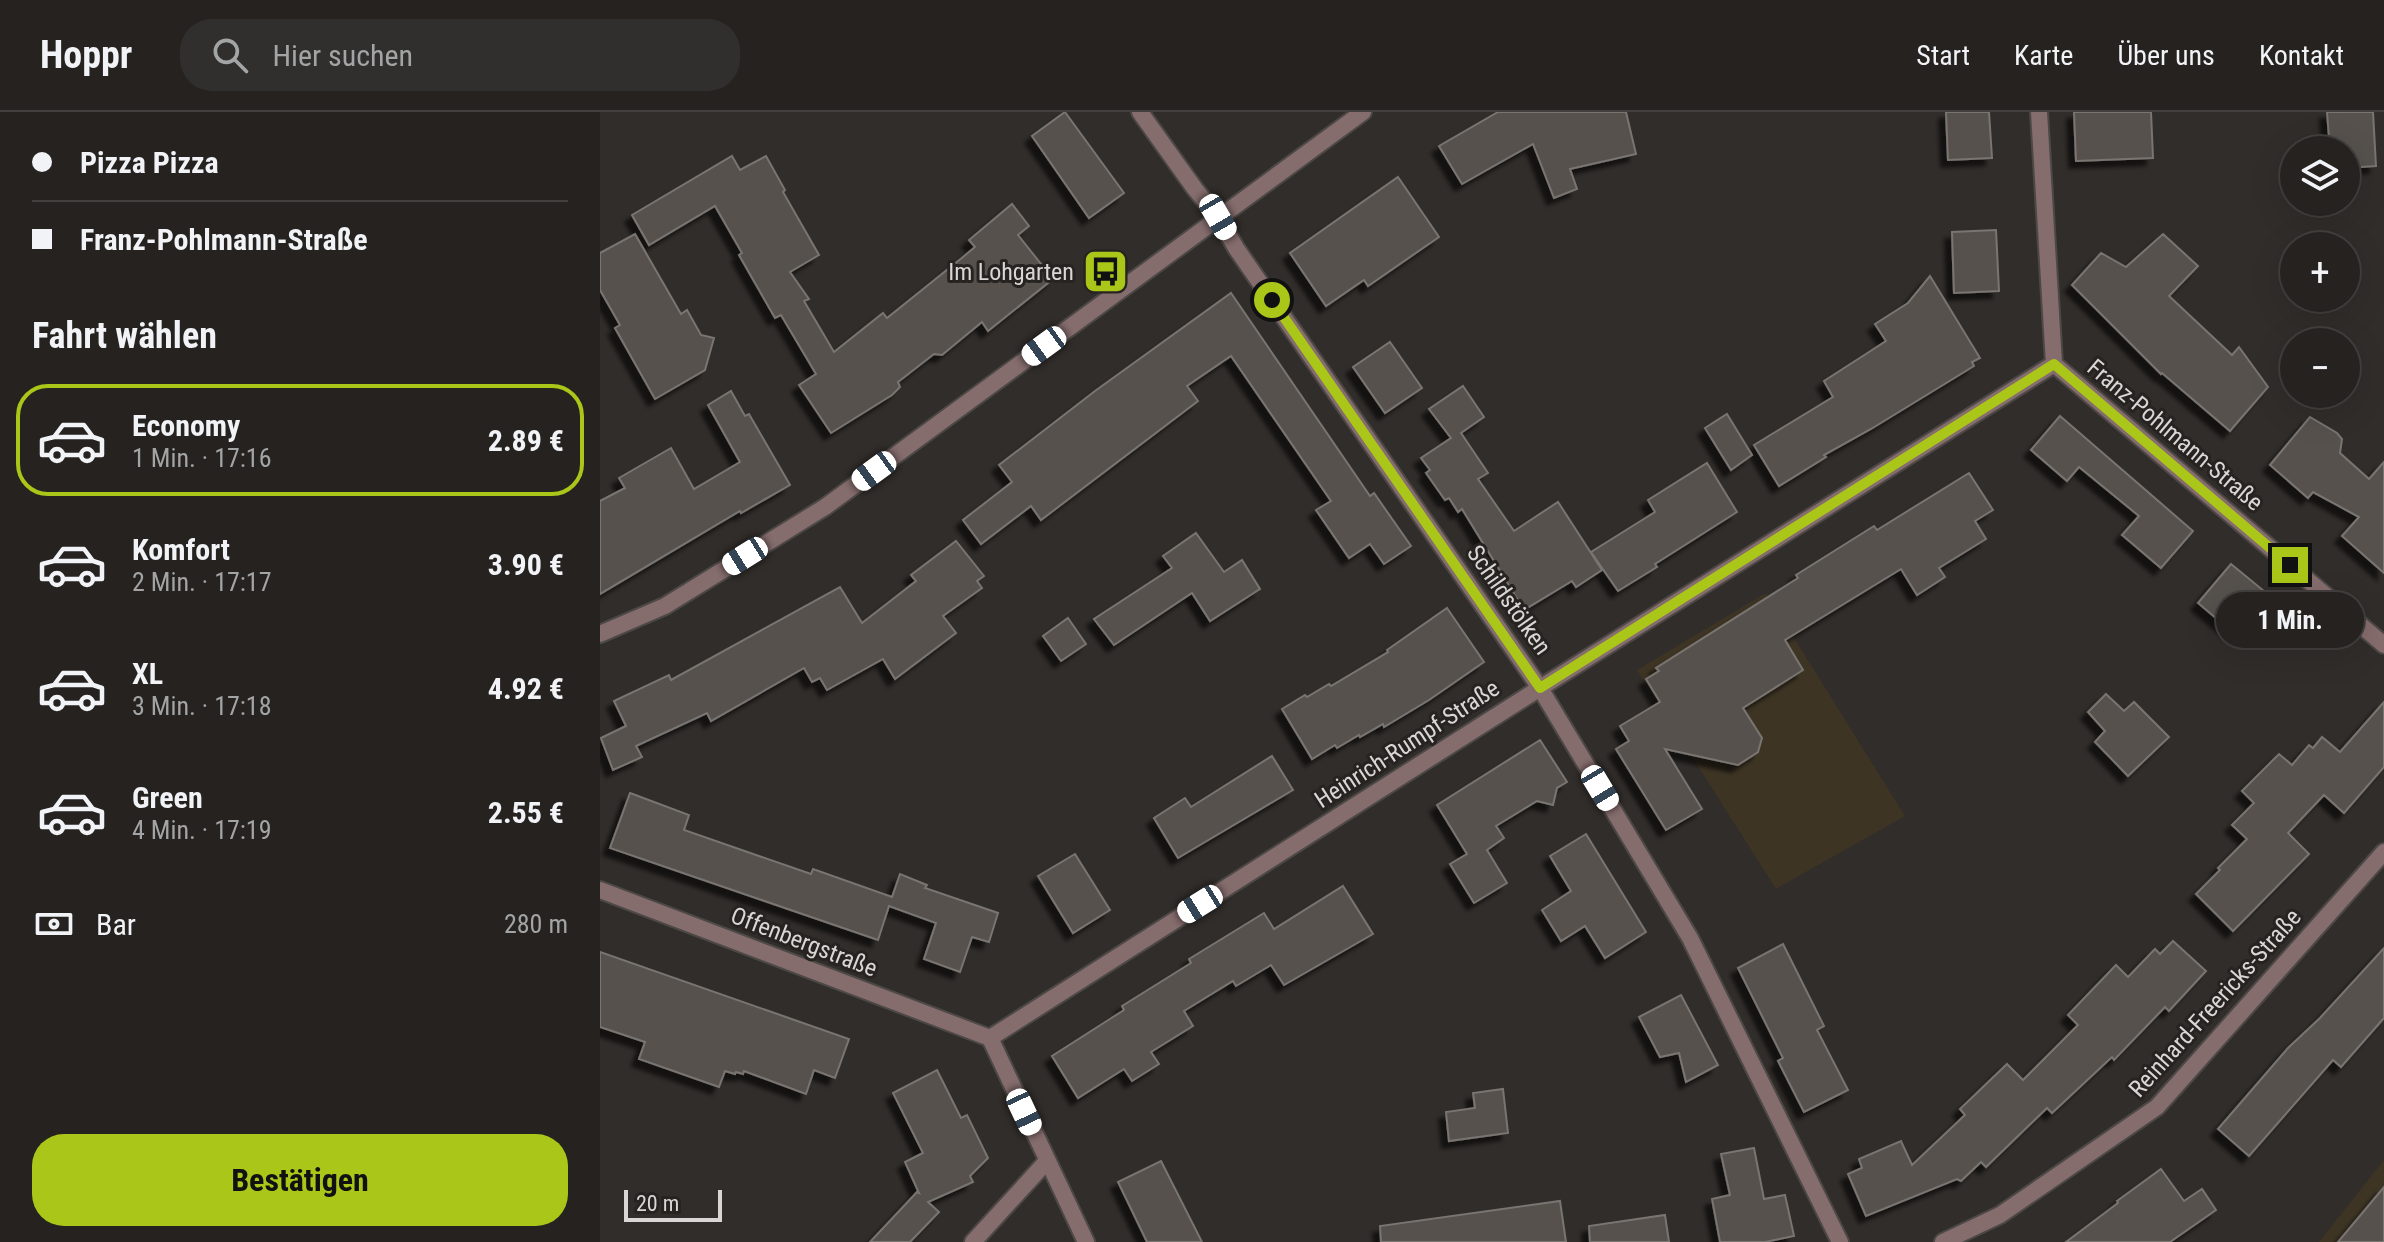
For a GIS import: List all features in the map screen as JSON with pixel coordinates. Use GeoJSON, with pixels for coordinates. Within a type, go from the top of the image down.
{"type":"FeatureCollection","features":[{"type":"Feature","properties":{"kind":"street"},"geometry":{"type":"LineString","coordinates":[[1140,112],[1218,217]]}},
{"type":"Feature","properties":{"kind":"street"},"geometry":{"type":"LineString","coordinates":[[600,634],[665,606],[825,507],[1363,112]]}},
{"type":"Feature","properties":{"kind":"street","name":"Franz-Pohlmann-Straße"},"geometry":{"type":"LineString","coordinates":[[2039,112],[2054,364],[2384,645]]}},
{"type":"Feature","properties":{"kind":"street","name":"Schildstölken"},"geometry":{"type":"LineString","coordinates":[[1218,217],[1236,248],[1540,688],[1690,938],[1840,1242]]}},
{"type":"Feature","properties":{"kind":"street","name":"Heinrich-Rumpf-Straße"},"geometry":{"type":"LineString","coordinates":[[990,1038],[2054,364]]}},
{"type":"Feature","properties":{"kind":"street","name":"Reinhard-Freericks-Straße"},"geometry":{"type":"LineString","coordinates":[[1943,1242],[2000,1215],[2157,1107],[2384,852]]}},
{"type":"Feature","properties":{"kind":"street","name":"Offenbergstraße"},"geometry":{"type":"LineString","coordinates":[[600,890],[990,1038]]}},
{"type":"Feature","properties":{"kind":"street"},"geometry":{"type":"LineString","coordinates":[[990,1038],[1086,1242]]}},
{"type":"Feature","properties":{"kind":"street"},"geometry":{"type":"LineString","coordinates":[[973,1242],[1047,1161]]}},
{"type":"Feature","properties":{"kind":"shaded area"},"geometry":{"type":"Polygon","coordinates":[[[1766,593],[1905,816],[1776,889],[1637,670],[1766,593]]]}},
{"type":"Feature","properties":{"kind":"shaded area"},"geometry":{"type":"Polygon","coordinates":[[[2384,1160],[2384,1242],[2319,1242],[2384,1160]]]}},
{"type":"Feature","properties":{"kind":"building"},"geometry":{"type":"Polygon","coordinates":[[[1065,112],[1124,193],[1089,218],[1032,136],[1065,112]]]}},
{"type":"Feature","properties":{"kind":"building"},"geometry":{"type":"Polygon","coordinates":[[[1498,112],[1626,112],[1636,154],[1570,169],[1577,189],[1554,198],[1533,144],[1462,184],[1439,146],[1498,112]]]}},
{"type":"Feature","properties":{"kind":"building"},"geometry":{"type":"Polygon","coordinates":[[[1946,112],[1989,112],[1992,158],[1948,160],[1946,112]]]}},
{"type":"Feature","properties":{"kind":"building"},"geometry":{"type":"Polygon","coordinates":[[[2074,112],[2151,112],[2153,158],[2076,161],[2074,112]]]}},
{"type":"Feature","properties":{"kind":"building"},"geometry":{"type":"Polygon","coordinates":[[[2327,112],[2373,112],[2376,166],[2360,167],[2360,136],[2329,136],[2327,112]]]}},
{"type":"Feature","properties":{"kind":"building"},"geometry":{"type":"Polygon","coordinates":[[[732,156],[740,170],[766,156],[819,255],[790,272],[809,299],[804,301],[834,352],[883,313],[887,318],[963,257],[975,247],[969,240],[1012,204],[1029,226],[1018,235],[1053,279],[988,331],[982,322],[942,355],[934,354],[898,382],[900,387],[892,395],[831,433],[799,385],[816,374],[781,315],[775,318],[715,206],[649,245],[632,215],[732,156]]]}},
{"type":"Feature","properties":{"kind":"building"},"geometry":{"type":"Polygon","coordinates":[[[1398,177],[1439,237],[1368,286],[1364,280],[1326,306],[1290,253],[1398,177]]]}},
{"type":"Feature","properties":{"kind":"building"},"geometry":{"type":"Polygon","coordinates":[[[1996,230],[1999,291],[1954,293],[1952,232],[1996,230]]]}},
{"type":"Feature","properties":{"kind":"building"},"geometry":{"type":"Polygon","coordinates":[[[635,234],[681,314],[687,310],[701,335],[714,338],[705,370],[655,399],[615,328],[620,325],[600,290],[600,253],[635,234]]]}},
{"type":"Feature","properties":{"kind":"building"},"geometry":{"type":"Polygon","coordinates":[[[2163,234],[2198,266],[2169,296],[2232,355],[2239,347],[2268,387],[2230,431],[2161,374],[2072,285],[2101,253],[2126,267],[2163,234]]]}},
{"type":"Feature","properties":{"kind":"building"},"geometry":{"type":"Polygon","coordinates":[[[1930,276],[1980,358],[1972,362],[1974,366],[1824,455],[1826,457],[1779,486],[1754,445],[1833,397],[1824,381],[1886,341],[1875,324],[1908,303],[1930,276]]]}},
{"type":"Feature","properties":{"kind":"building"},"geometry":{"type":"Polygon","coordinates":[[[1231,293],[1370,496],[1374,493],[1411,546],[1384,564],[1370,544],[1349,558],[1316,510],[1331,501],[1231,356],[1187,386],[1198,401],[1041,520],[1031,506],[981,544],[963,520],[1012,482],[999,465],[1231,293]]]}},
{"type":"Feature","properties":{"kind":"building"},"geometry":{"type":"Polygon","coordinates":[[[1390,342],[1422,388],[1385,413],[1353,367],[1390,342]]]}},
{"type":"Feature","properties":{"kind":"building"},"geometry":{"type":"Polygon","coordinates":[[[1463,386],[1484,417],[1461,433],[1488,473],[1478,479],[1514,531],[1558,502],[1602,570],[1576,587],[1572,581],[1524,610],[1462,509],[1458,512],[1449,498],[1445,500],[1426,473],[1430,470],[1421,458],[1451,438],[1429,409],[1463,386]]]}},
{"type":"Feature","properties":{"kind":"building"},"geometry":{"type":"Polygon","coordinates":[[[731,391],[745,416],[749,414],[790,485],[600,594],[600,501],[625,488],[619,478],[671,448],[694,489],[740,462],[708,405],[731,391]]]}},
{"type":"Feature","properties":{"kind":"building"},"geometry":{"type":"Polygon","coordinates":[[[1727,414],[1752,455],[1731,470],[1705,428],[1727,414]]]}},
{"type":"Feature","properties":{"kind":"building"},"geometry":{"type":"Polygon","coordinates":[[[2060,416],[2193,531],[2161,568],[2122,535],[2139,516],[2079,467],[2067,481],[2031,450],[2060,416]]]}},
{"type":"Feature","properties":{"kind":"building"},"geometry":{"type":"Polygon","coordinates":[[[2310,417],[2337,433],[2342,439],[2340,453],[2369,479],[2384,462],[2384,573],[2342,536],[2359,517],[2313,492],[2308,498],[2270,465],[2310,417]]]}},
{"type":"Feature","properties":{"kind":"building"},"geometry":{"type":"Polygon","coordinates":[[[1707,463],[1737,512],[1618,591],[1591,552],[1655,512],[1648,500],[1707,463]]]}},
{"type":"Feature","properties":{"kind":"building"},"geometry":{"type":"Polygon","coordinates":[[[1969,473],[1993,510],[1975,521],[1986,539],[1939,568],[1945,577],[1917,595],[1901,569],[1785,640],[1803,670],[1743,708],[1762,738],[1758,752],[1738,765],[1665,749],[1702,809],[1666,830],[1616,749],[1629,741],[1620,726],[1660,702],[1646,679],[1659,671],[1656,668],[1798,578],[1796,575],[1874,526],[1877,530],[1969,473]]]}},
{"type":"Feature","properties":{"kind":"building"},"geometry":{"type":"Polygon","coordinates":[[[1196,533],[1224,572],[1242,560],[1260,589],[1210,621],[1192,593],[1114,645],[1094,619],[1172,568],[1163,556],[1196,533]]]}},
{"type":"Feature","properties":{"kind":"building"},"geometry":{"type":"Polygon","coordinates":[[[956,541],[984,576],[977,581],[982,588],[943,616],[956,633],[895,679],[883,659],[827,690],[820,678],[812,682],[804,668],[711,721],[707,713],[636,746],[642,757],[613,770],[601,738],[626,726],[614,701],[669,675],[671,680],[840,587],[862,623],[916,581],[911,575],[956,541]]]}},
{"type":"Feature","properties":{"kind":"building"},"geometry":{"type":"Polygon","coordinates":[[[2231,564],[2264,591],[2230,630],[2198,603],[2231,564]]]}},
{"type":"Feature","properties":{"kind":"building"},"geometry":{"type":"Polygon","coordinates":[[[1447,608],[1484,662],[1384,727],[1383,724],[1337,748],[1335,745],[1312,759],[1282,709],[1305,695],[1307,697],[1329,684],[1331,686],[1388,652],[1447,608]]]}},
{"type":"Feature","properties":{"kind":"building"},"geometry":{"type":"Polygon","coordinates":[[[1068,618],[1086,644],[1061,661],[1043,636],[1068,618]]]}},
{"type":"Feature","properties":{"kind":"building"},"geometry":{"type":"Polygon","coordinates":[[[2106,694],[2124,711],[2134,702],[2169,737],[2128,776],[2095,742],[2105,731],[2088,712],[2106,694]]]}},
{"type":"Feature","properties":{"kind":"building"},"geometry":{"type":"Polygon","coordinates":[[[2384,702],[2384,767],[2344,813],[2324,795],[2288,833],[2309,854],[2233,931],[2196,894],[2247,839],[2232,825],[2254,803],[2242,791],[2279,754],[2292,765],[2309,745],[2313,748],[2322,737],[2340,752],[2384,702]]]}},
{"type":"Feature","properties":{"kind":"building"},"geometry":{"type":"Polygon","coordinates":[[[1540,740],[1567,782],[1557,788],[1553,805],[1537,801],[1496,826],[1504,838],[1487,850],[1507,883],[1474,903],[1450,864],[1467,854],[1437,805],[1540,740]]]}},
{"type":"Feature","properties":{"kind":"building"},"geometry":{"type":"Polygon","coordinates":[[[1272,756],[1293,790],[1178,858],[1154,818],[1185,798],[1191,807],[1272,756]]]}},
{"type":"Feature","properties":{"kind":"building"},"geometry":{"type":"Polygon","coordinates":[[[630,793],[689,815],[684,830],[811,874],[813,869],[892,897],[900,874],[927,885],[925,888],[998,913],[989,942],[972,937],[960,972],[924,959],[936,923],[889,906],[878,940],[610,848],[630,793]]]}},
{"type":"Feature","properties":{"kind":"building"},"geometry":{"type":"Polygon","coordinates":[[[1586,834],[1646,932],[1605,958],[1585,926],[1561,941],[1542,910],[1571,891],[1550,856],[1586,834]]]}},
{"type":"Feature","properties":{"kind":"building"},"geometry":{"type":"Polygon","coordinates":[[[1075,854],[1110,910],[1073,933],[1038,876],[1075,854]]]}},
{"type":"Feature","properties":{"kind":"building"},"geometry":{"type":"Polygon","coordinates":[[[1343,886],[1373,934],[1284,985],[1271,965],[1236,986],[1233,981],[1184,1011],[1193,1026],[1151,1052],[1159,1064],[1132,1081],[1124,1069],[1078,1098],[1052,1056],[1124,1010],[1122,1006],[1191,963],[1189,959],[1264,913],[1274,929],[1343,886]]]}},
{"type":"Feature","properties":{"kind":"building"},"geometry":{"type":"Polygon","coordinates":[[[2173,941],[2206,971],[2169,1011],[2165,1007],[2114,1060],[2112,1057],[2052,1113],[2047,1108],[1986,1167],[1981,1162],[1961,1181],[1957,1179],[1866,1216],[1848,1174],[1862,1168],[1859,1159],[1901,1141],[1912,1165],[1965,1115],[1960,1109],[2007,1064],[2023,1080],[2078,1025],[2068,1015],[2116,965],[2128,977],[2155,949],[2160,954],[2173,941]]]}},
{"type":"Feature","properties":{"kind":"building"},"geometry":{"type":"Polygon","coordinates":[[[1783,944],[1824,1026],[1817,1030],[1848,1090],[1804,1112],[1778,1061],[1783,1058],[1738,968],[1783,944]]]}},
{"type":"Feature","properties":{"kind":"building"},"geometry":{"type":"Polygon","coordinates":[[[2384,948],[2384,1018],[2341,1067],[2333,1060],[2249,1156],[2218,1129],[2288,1048],[2384,948]]]}},
{"type":"Feature","properties":{"kind":"building"},"geometry":{"type":"Polygon","coordinates":[[[600,952],[849,1039],[835,1078],[814,1070],[806,1094],[744,1071],[743,1074],[735,1074],[725,1071],[719,1087],[639,1059],[645,1042],[600,1027],[600,952]]]}},
{"type":"Feature","properties":{"kind":"building"},"geometry":{"type":"Polygon","coordinates":[[[1681,995],[1718,1065],[1686,1082],[1679,1053],[1660,1057],[1639,1017],[1681,995]]]}},
{"type":"Feature","properties":{"kind":"building"},"geometry":{"type":"Polygon","coordinates":[[[937,1070],[961,1118],[967,1115],[988,1158],[970,1176],[973,1182],[928,1202],[939,1212],[910,1242],[870,1242],[919,1193],[905,1162],[923,1153],[893,1093],[937,1070]]]}},
{"type":"Feature","properties":{"kind":"building"},"geometry":{"type":"Polygon","coordinates":[[[1503,1089],[1508,1133],[1449,1141],[1446,1112],[1475,1108],[1473,1093],[1503,1089]]]}},
{"type":"Feature","properties":{"kind":"building"},"geometry":{"type":"Polygon","coordinates":[[[1754,1148],[1764,1199],[1785,1195],[1794,1236],[1765,1242],[1720,1242],[1712,1199],[1730,1195],[1721,1154],[1754,1148]]]}},
{"type":"Feature","properties":{"kind":"building"},"geometry":{"type":"Polygon","coordinates":[[[1161,1161],[1202,1242],[1147,1242],[1118,1182],[1161,1161]]]}},
{"type":"Feature","properties":{"kind":"building"},"geometry":{"type":"Polygon","coordinates":[[[2161,1169],[2184,1201],[2202,1189],[2216,1210],[2170,1242],[2066,1242],[2117,1201],[2161,1169]]]}},
{"type":"Feature","properties":{"kind":"building"},"geometry":{"type":"Polygon","coordinates":[[[2384,1187],[2384,1242],[2338,1242],[2384,1187]]]}},
{"type":"Feature","properties":{"kind":"building"},"geometry":{"type":"Polygon","coordinates":[[[1560,1201],[1566,1242],[1381,1242],[1380,1226],[1560,1201]]]}},
{"type":"Feature","properties":{"kind":"building"},"geometry":{"type":"Polygon","coordinates":[[[1665,1215],[1669,1242],[1590,1242],[1589,1226],[1665,1215]]]}},
{"type":"Feature","properties":{"kind":"place","name":"Im Lohgarten"},"geometry":{"type":"Point","coordinates":[1105,272]}},
{"type":"Feature","properties":{"kind":"route"},"geometry":{"type":"LineString","coordinates":[[1272,300],[1540,688],[2054,364],[2290,565]]}}]}
